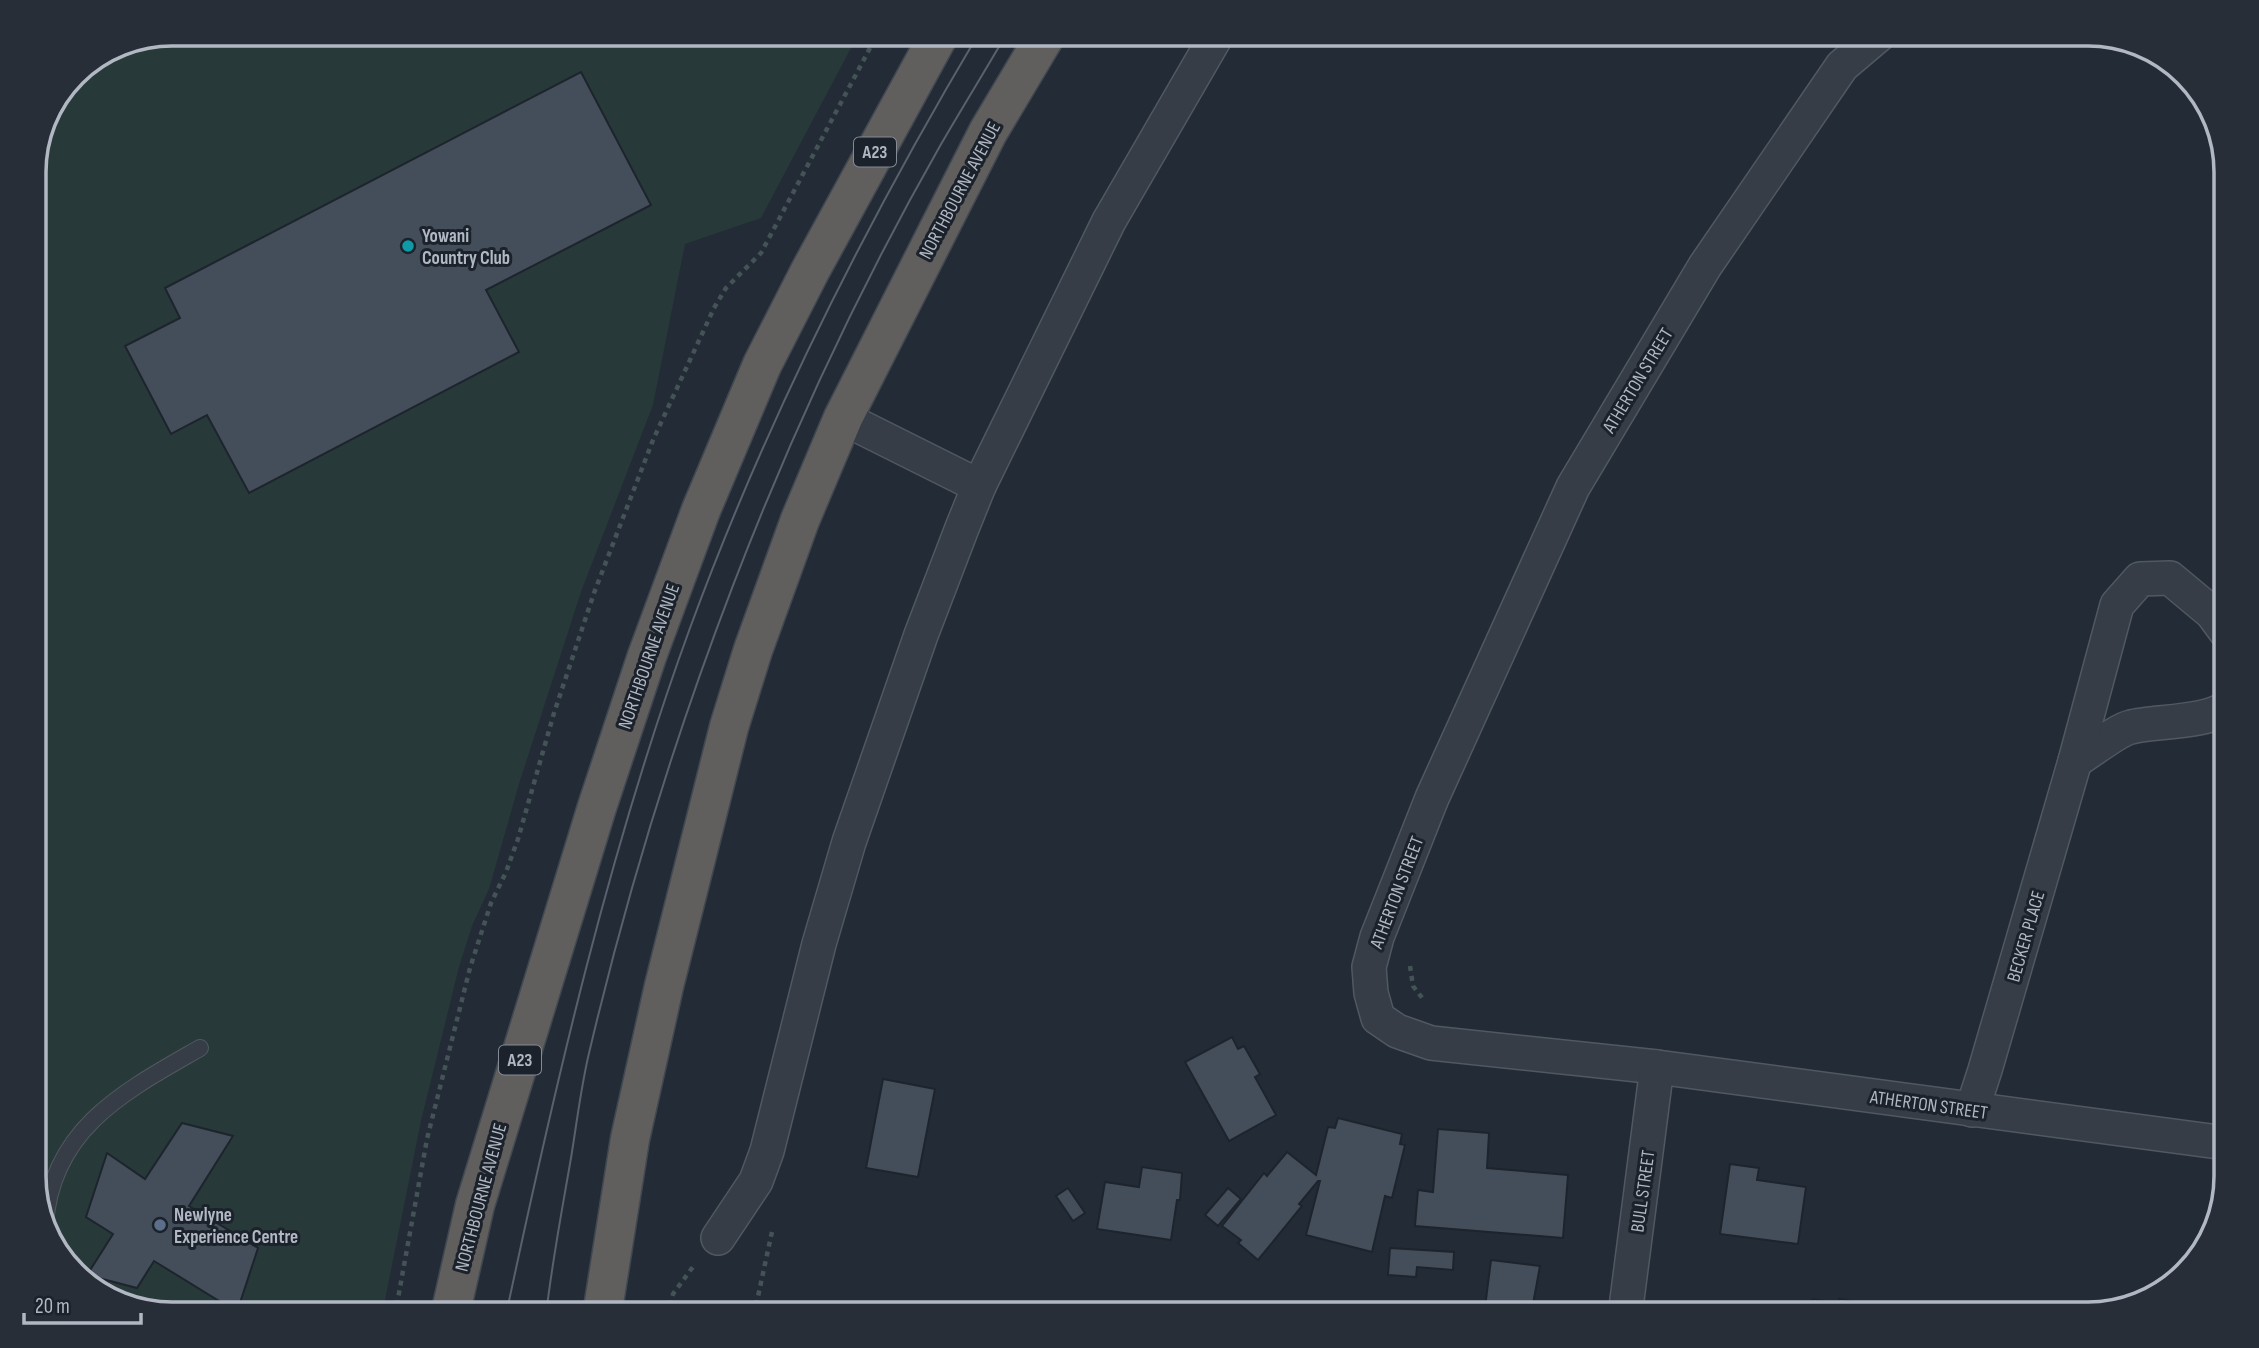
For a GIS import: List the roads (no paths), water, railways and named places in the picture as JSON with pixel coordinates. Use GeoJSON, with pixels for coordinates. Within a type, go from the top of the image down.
{"type":"FeatureCollection","features":[{"type":"Feature","properties":{"kind":"highway","name":"NORTHBOURNE AVENUE"},"geometry":{"type":"LineString","coordinates":[[453,1302],[475,1205],[597,807],[647,656],[701,509],[762,365],[933,46]]}},
{"type":"Feature","properties":{"kind":"highway","name":"NORTHBOURNE AVENUE"},"geometry":{"type":"LineString","coordinates":[[604,1302],[630,1139],[664,986],[729,727],[753,650],[800,520],[842,418],[988,132],[1039,46]]}},
{"type":"Feature","properties":{"kind":"street"},"geometry":{"type":"LineString","coordinates":[[718,1238],[756,1181],[767,1151],[819,944],[849,842],[921,635],[979,486],[1109,220],[1210,46]]}},
{"type":"Feature","properties":{"kind":"street","name":"ATHERTON STREET"},"geometry":{"type":"LineString","coordinates":[[1866,46],[1842,66],[1705,266],[1573,487],[1432,799],[1377,937],[1368,967],[1378,1018],[1397,1031],[1431,1043],[1657,1067],[2214,1141]]}},
{"type":"Feature","properties":{"kind":"street"},"geometry":{"type":"LineString","coordinates":[[842,418],[979,486]]}},
{"type":"Feature","properties":{"kind":"street","name":"BECKER PLACE"},"geometry":{"type":"LineString","coordinates":[[1972,1110],[2075,761],[2117,605],[2140,579],[2170,578],[2213,615]]}},
{"type":"Feature","properties":{"kind":"street"},"geometry":{"type":"LineString","coordinates":[[2075,761],[2128,727],[2214,714]]}},
{"type":"Feature","properties":{"kind":"street","name":"BULL STREET"},"geometry":{"type":"LineString","coordinates":[[1627,1302],[1657,1067]]}},
{"type":"Feature","properties":{"kind":"lane"},"geometry":{"type":"LineString","coordinates":[[49,1201],[52,1180],[67,1149],[90,1122],[114,1101],[154,1074],[200,1048]]}},
{"type":"Feature","properties":{"kind":"tram line"},"geometry":{"type":"LineString","coordinates":[[509,1302],[564,1055],[609,882],[661,712],[690,628],[751,474],[821,324],[897,177],[971,46]]}},
{"type":"Feature","properties":{"kind":"tram line"},"geometry":{"type":"LineString","coordinates":[[548,1302],[590,1049],[620,932],[691,700],[733,585],[779,472],[829,361],[882,252],[999,46]]}},
{"type":"Feature","properties":{"kind":"place","name":"Yowani Country Club"},"geometry":{"type":"Point","coordinates":[408,246]}},
{"type":"Feature","properties":{"kind":"place","name":"Newlyne Experience Centre"},"geometry":{"type":"Point","coordinates":[160,1225]}}]}
